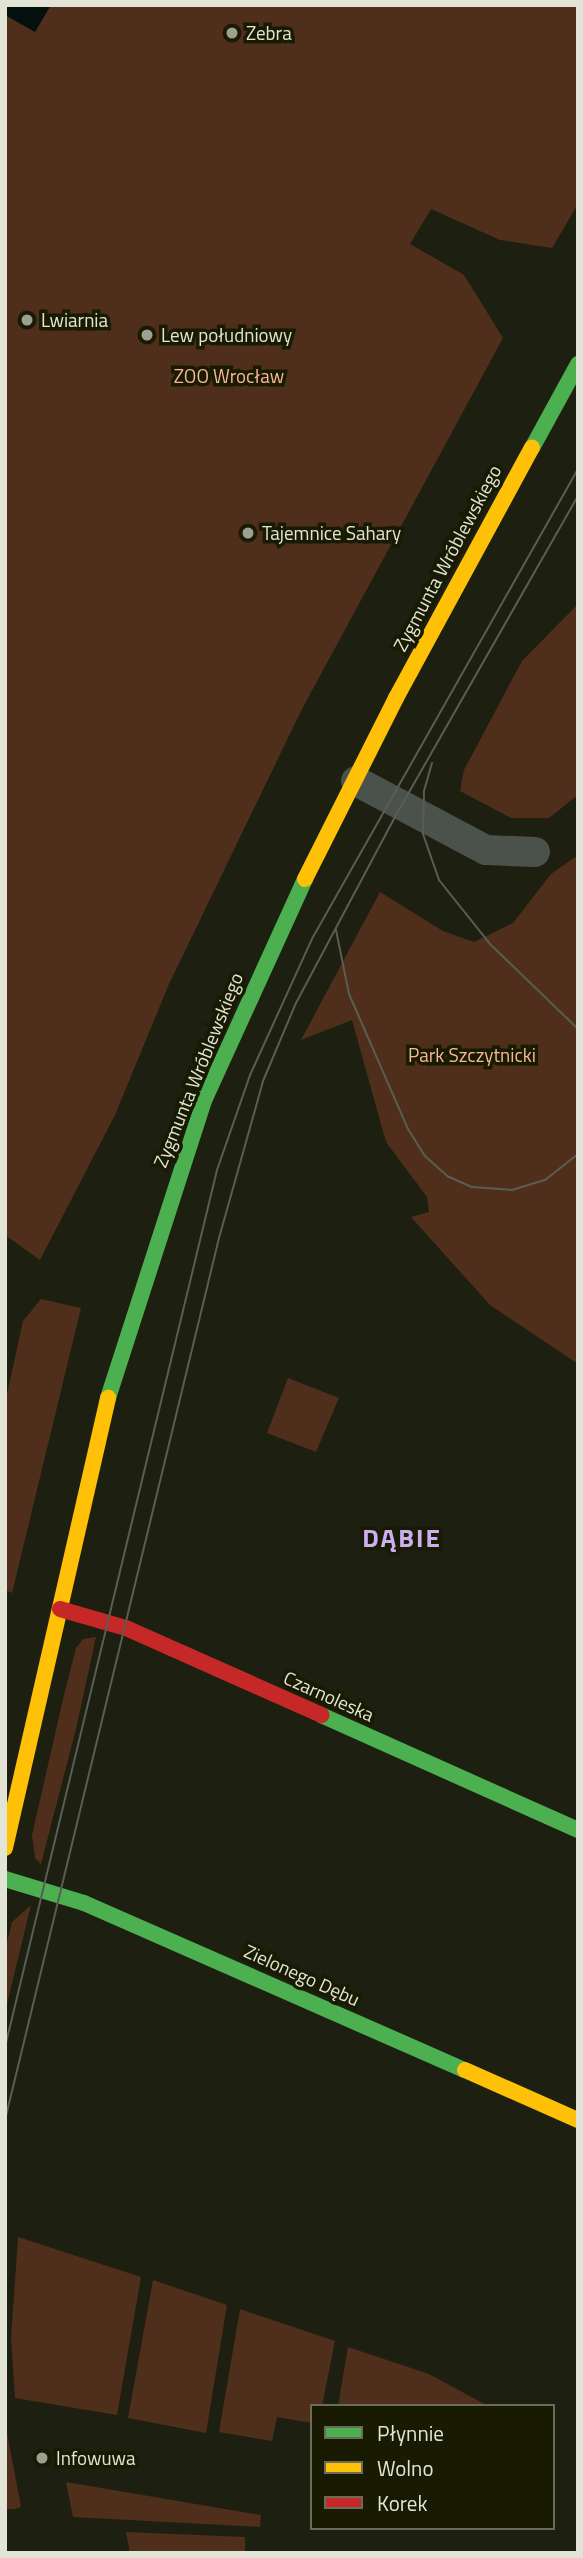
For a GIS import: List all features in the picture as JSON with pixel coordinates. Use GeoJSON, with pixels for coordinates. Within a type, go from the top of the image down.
{"type":"FeatureCollection","features":[{"type":"Feature","properties":{"kind":"main road","name":"Zygmunta Wróblewskiego"},"geometry":{"type":"LineString","coordinates":[[5,1848],[110,1389],[203,1103],[270,948],[445,602],[578,364]]}},
{"type":"Feature","properties":{"kind":"main road","name":"Czarnoleska"},"geometry":{"type":"LineString","coordinates":[[60,1609],[126,1628],[578,1830]]}},
{"type":"Feature","properties":{"kind":"main road","name":"Zielonego Dębu"},"geometry":{"type":"LineString","coordinates":[[5,1879],[85,1903],[578,2120]]}},
{"type":"Feature","properties":{"kind":"street"},"geometry":{"type":"LineString","coordinates":[[356,781],[486,850],[535,852]]}},
{"type":"Feature","properties":{"kind":"green space","name":"ZOO Wrocław"},"geometry":{"type":"Polygon","coordinates":[[[5,5],[578,5],[578,204],[552,248],[500,240],[431,209],[410,244],[464,275],[503,338],[302,709],[169,984],[115,1115],[40,1260],[5,1235],[5,5]]]}},
{"type":"Feature","properties":{"kind":"green space"},"geometry":{"type":"Polygon","coordinates":[[[578,604],[578,795],[549,818],[511,818],[460,791],[464,770],[522,661],[578,604]]]}},
{"type":"Feature","properties":{"kind":"green space","name":"Park Szczytnicki"},"geometry":{"type":"Polygon","coordinates":[[[578,855],[578,1364],[490,1305],[411,1217],[429,1212],[427,1197],[386,1142],[352,1020],[301,1040],[380,892],[443,931],[474,942],[513,923],[551,874],[578,855]]]}},
{"type":"Feature","properties":{"kind":"green space"},"geometry":{"type":"Polygon","coordinates":[[[41,1299],[81,1308],[12,1593],[5,1590],[5,1403],[23,1321],[41,1299]]]}},
{"type":"Feature","properties":{"kind":"green space"},"geometry":{"type":"Polygon","coordinates":[[[288,1378],[339,1398],[316,1452],[267,1433],[288,1378]]]}},
{"type":"Feature","properties":{"kind":"green space"},"geometry":{"type":"Polygon","coordinates":[[[96,1637],[76,1729],[41,1864],[35,1858],[32,1835],[64,1695],[76,1648],[83,1639],[96,1637]]]}},
{"type":"Feature","properties":{"kind":"green space"},"geometry":{"type":"Polygon","coordinates":[[[31,1905],[5,2012],[5,1951],[12,1922],[31,1905]]]}},
{"type":"Feature","properties":{"kind":"green space"},"geometry":{"type":"Polygon","coordinates":[[[18,2237],[141,2277],[117,2415],[15,2398],[11,2339],[18,2237]]]}},
{"type":"Feature","properties":{"kind":"green space"},"geometry":{"type":"Polygon","coordinates":[[[153,2280],[227,2305],[206,2433],[128,2418],[153,2280]]]}},
{"type":"Feature","properties":{"kind":"green space"},"geometry":{"type":"Polygon","coordinates":[[[240,2309],[335,2341],[322,2404],[310,2404],[310,2423],[277,2417],[272,2441],[219,2432],[240,2309]]]}},
{"type":"Feature","properties":{"kind":"green space"},"geometry":{"type":"Polygon","coordinates":[[[348,2347],[429,2374],[484,2404],[338,2404],[348,2347]]]}},
{"type":"Feature","properties":{"kind":"green space"},"geometry":{"type":"Polygon","coordinates":[[[5,2422],[21,2507],[14,2509],[5,2509],[5,2422]]]}},
{"type":"Feature","properties":{"kind":"green space"},"geometry":{"type":"Polygon","coordinates":[[[66,2482],[261,2515],[260,2527],[73,2517],[66,2482]]]}},
{"type":"Feature","properties":{"kind":"green space"},"geometry":{"type":"Polygon","coordinates":[[[126,2532],[245,2537],[245,2553],[130,2553],[126,2532]]]}},
{"type":"Feature","properties":{"kind":"shaded area"},"geometry":{"type":"Polygon","coordinates":[[[5,5],[51,5],[35,32],[5,15],[5,5]]]}},
{"type":"Feature","properties":{"kind":"tram line"},"geometry":{"type":"LineString","coordinates":[[5,2047],[217,1170],[250,1075],[313,937],[578,469]]}},
{"type":"Feature","properties":{"kind":"tram line"},"geometry":{"type":"LineString","coordinates":[[5,2120],[219,1238],[263,1081],[296,1003],[396,815],[578,496]]}},
{"type":"Feature","properties":{"kind":"tram line"},"geometry":{"type":"LineString","coordinates":[[432,763],[424,791],[423,834],[439,880],[490,944],[578,1029]]}},
{"type":"Feature","properties":{"kind":"tram line"},"geometry":{"type":"LineString","coordinates":[[336,930],[349,994],[408,1129],[425,1156],[447,1176],[472,1187],[512,1190],[545,1180],[578,1154]]}},
{"type":"Feature","properties":{"kind":"traffic: fast"},"geometry":{"type":"LineString","coordinates":[[532,448],[578,364]]}},
{"type":"Feature","properties":{"kind":"traffic: fast"},"geometry":{"type":"LineString","coordinates":[[108,1398],[203,1103],[305,879]]}},
{"type":"Feature","properties":{"kind":"traffic: fast"},"geometry":{"type":"LineString","coordinates":[[321,1715],[578,1830]]}},
{"type":"Feature","properties":{"kind":"traffic: fast"},"geometry":{"type":"LineString","coordinates":[[5,1879],[84,1903],[465,2070]]}},
{"type":"Feature","properties":{"kind":"traffic: slow"},"geometry":{"type":"LineString","coordinates":[[305,879],[396,698],[532,448]]}},
{"type":"Feature","properties":{"kind":"traffic: slow"},"geometry":{"type":"LineString","coordinates":[[5,1848],[108,1398]]}},
{"type":"Feature","properties":{"kind":"traffic: slow"},"geometry":{"type":"LineString","coordinates":[[465,2070],[578,2120]]}},
{"type":"Feature","properties":{"kind":"traffic: jam"},"geometry":{"type":"LineString","coordinates":[[60,1609],[126,1628],[321,1715]]}},
{"type":"Feature","properties":{"kind":"place","name":"Zebra"},"geometry":{"type":"Point","coordinates":[232,33]}},
{"type":"Feature","properties":{"kind":"place","name":"Lwiarnia"},"geometry":{"type":"Point","coordinates":[27,320]}},
{"type":"Feature","properties":{"kind":"place","name":"Lew południowy"},"geometry":{"type":"Point","coordinates":[147,335]}},
{"type":"Feature","properties":{"kind":"place","name":"Tajemnice Sahary"},"geometry":{"type":"Point","coordinates":[248,533]}},
{"type":"Feature","properties":{"kind":"place","name":"Infowuwa"},"geometry":{"type":"Point","coordinates":[42,2458]}},
{"type":"Feature","properties":{"kind":"district","name":"DĄBIE"},"geometry":{"type":"Point","coordinates":[402,1538]}}]}
